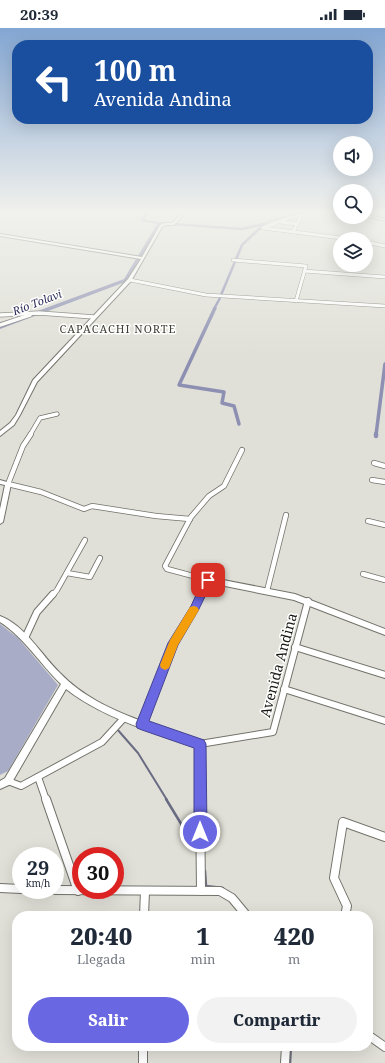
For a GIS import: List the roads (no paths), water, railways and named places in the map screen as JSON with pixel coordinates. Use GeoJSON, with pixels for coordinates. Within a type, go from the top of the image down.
{"type":"FeatureCollection","features":[{"type":"Feature","properties":{"kind":"street"},"geometry":{"type":"LineString","coordinates":[[0,434],[12,424],[18,415],[35,381],[130,280],[140,259]]}},
{"type":"Feature","properties":{"kind":"street"},"geometry":{"type":"LineString","coordinates":[[233,260],[306,266],[296,301]]}},
{"type":"Feature","properties":{"kind":"street"},"geometry":{"type":"LineString","coordinates":[[304,272],[385,277]]}},
{"type":"Feature","properties":{"kind":"street"},"geometry":{"type":"LineString","coordinates":[[130,280],[206,295],[385,306]]}},
{"type":"Feature","properties":{"kind":"street"},"geometry":{"type":"LineString","coordinates":[[0,325],[34,313]]}},
{"type":"Feature","properties":{"kind":"street"},"geometry":{"type":"LineString","coordinates":[[0,315],[39,313],[94,317]]}},
{"type":"Feature","properties":{"kind":"street"},"geometry":{"type":"LineString","coordinates":[[0,522],[8,484],[23,446],[40,418],[57,414]]}},
{"type":"Feature","properties":{"kind":"street"},"geometry":{"type":"LineString","coordinates":[[242,450],[224,486],[218,488],[200,504],[190,519],[165,566],[167,569],[208,580],[267,591],[308,601],[385,632]]}},
{"type":"Feature","properties":{"kind":"street"},"geometry":{"type":"LineString","coordinates":[[374,463],[385,466]]}},
{"type":"Feature","properties":{"kind":"street"},"geometry":{"type":"LineString","coordinates":[[372,480],[385,482]]}},
{"type":"Feature","properties":{"kind":"street"},"geometry":{"type":"LineString","coordinates":[[0,482],[41,492],[84,509],[92,506],[156,516],[190,519]]}},
{"type":"Feature","properties":{"kind":"street"},"geometry":{"type":"LineString","coordinates":[[267,591],[286,515]]}},
{"type":"Feature","properties":{"kind":"street"},"geometry":{"type":"LineString","coordinates":[[368,521],[385,525]]}},
{"type":"Feature","properties":{"kind":"street"},"geometry":{"type":"LineString","coordinates":[[24,638],[37,612],[57,590],[85,540]]}},
{"type":"Feature","properties":{"kind":"street"},"geometry":{"type":"LineString","coordinates":[[67,573],[90,577],[100,558]]}},
{"type":"Feature","properties":{"kind":"street"},"geometry":{"type":"LineString","coordinates":[[362,574],[385,580]]}},
{"type":"Feature","properties":{"kind":"street"},"geometry":{"type":"LineString","coordinates":[[142,724],[174,643],[195,608],[208,580]]}},
{"type":"Feature","properties":{"kind":"street","name":"Avenida Andina"},"geometry":{"type":"LineString","coordinates":[[0,619],[15,628],[65,684],[96,706],[124,718],[200,744],[274,732],[308,601]]}},
{"type":"Feature","properties":{"kind":"street"},"geometry":{"type":"LineString","coordinates":[[296,647],[385,675]]}},
{"type":"Feature","properties":{"kind":"street"},"geometry":{"type":"LineString","coordinates":[[0,786],[8,781],[65,684]]}},
{"type":"Feature","properties":{"kind":"street"},"geometry":{"type":"LineString","coordinates":[[284,689],[385,721]]}},
{"type":"Feature","properties":{"kind":"street"},"geometry":{"type":"LineString","coordinates":[[8,781],[21,786],[38,777],[102,742],[124,718]]}},
{"type":"Feature","properties":{"kind":"street"},"geometry":{"type":"LineString","coordinates":[[200,744],[201,891]]}},
{"type":"Feature","properties":{"kind":"street"},"geometry":{"type":"LineString","coordinates":[[38,777],[72,873]]}},
{"type":"Feature","properties":{"kind":"street"},"geometry":{"type":"LineString","coordinates":[[346,911],[347,906],[334,878],[343,822],[385,837]]}},
{"type":"Feature","properties":{"kind":"street"},"geometry":{"type":"LineString","coordinates":[[0,888],[12,889]]}},
{"type":"Feature","properties":{"kind":"street"},"geometry":{"type":"LineString","coordinates":[[124,891],[220,891],[232,898],[243,911]]}},
{"type":"Feature","properties":{"kind":"street"},"geometry":{"type":"LineString","coordinates":[[144,911],[145,891]]}},
{"type":"Feature","properties":{"kind":"street"},"geometry":{"type":"LineString","coordinates":[[373,1039],[385,1047]]}},
{"type":"Feature","properties":{"kind":"street"},"geometry":{"type":"LineString","coordinates":[[143,1051],[143,1063]]}},
{"type":"Feature","properties":{"kind":"street"},"geometry":{"type":"LineString","coordinates":[[286,1051],[286,1063]]}},
{"type":"Feature","properties":{"kind":"waterway","name":"Río Tolavi"},"geometry":{"type":"LineString","coordinates":[[0,327],[126,280],[138,259]]}},
{"type":"Feature","properties":{"kind":"waterway"},"geometry":{"type":"LineString","coordinates":[[221,295],[236,259]]}},
{"type":"Feature","properties":{"kind":"waterway"},"geometry":{"type":"LineString","coordinates":[[214,309],[220,298]]}},
{"type":"Feature","properties":{"kind":"waterway"},"geometry":{"type":"LineString","coordinates":[[215,308],[179,385],[224,392],[222,403],[234,406],[239,424]]}},
{"type":"Feature","properties":{"kind":"waterway"},"geometry":{"type":"LineString","coordinates":[[376,435],[385,364]]}},
{"type":"Feature","properties":{"kind":"waterway"},"geometry":{"type":"LineString","coordinates":[[117,729],[138,753],[167,800]]}},
{"type":"Feature","properties":{"kind":"waterway"},"geometry":{"type":"LineString","coordinates":[[166,799],[197,850]]}},
{"type":"Feature","properties":{"kind":"waterway"},"geometry":{"type":"LineString","coordinates":[[205,871],[206,886],[223,888]]}},
{"type":"Feature","properties":{"kind":"waterway"},"geometry":{"type":"LineString","coordinates":[[290,1063],[291,1051]]}},
{"type":"Feature","properties":{"kind":"district","name":"CAPACACHI NORTE"},"geometry":{"type":"Point","coordinates":[118,328]}}]}
